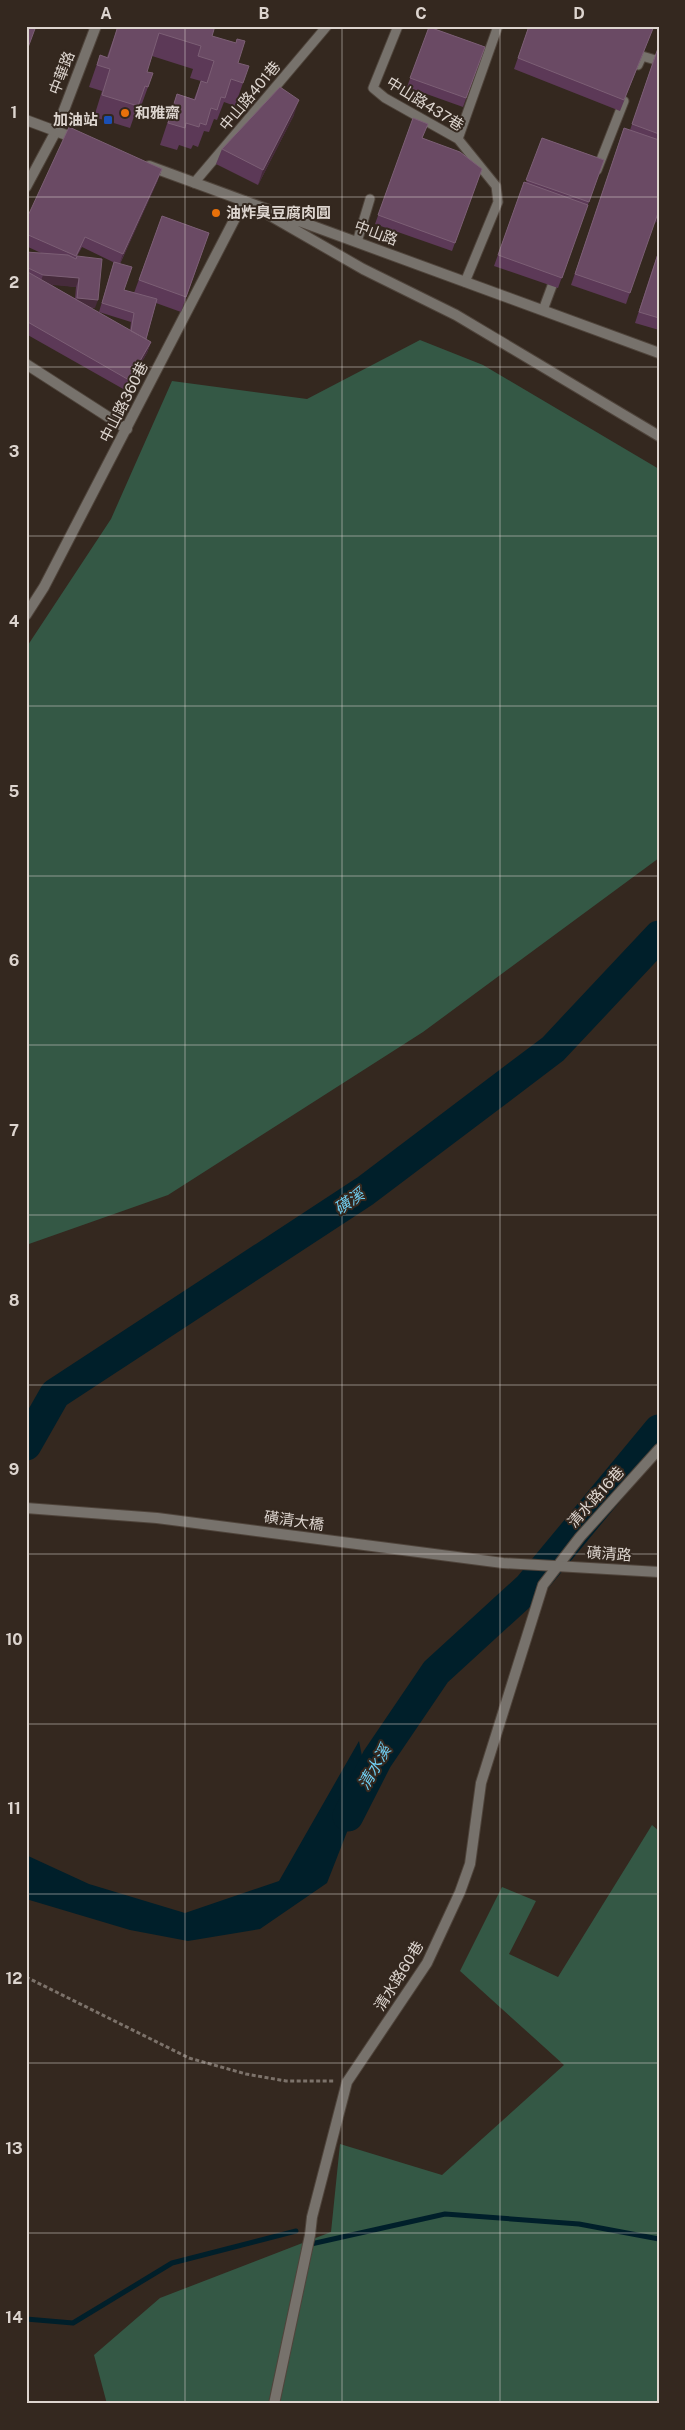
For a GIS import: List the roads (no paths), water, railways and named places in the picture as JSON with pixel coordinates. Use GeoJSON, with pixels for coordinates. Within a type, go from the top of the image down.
{"type":"FeatureCollection","features":[{"type":"Feature","properties":{"kind":"street","name":"中華路"},"geometry":{"type":"LineString","coordinates":[[26,188],[56,131],[96,26]]}},
{"type":"Feature","properties":{"kind":"street"},"geometry":{"type":"LineString","coordinates":[[26,120],[84,141]]}},
{"type":"Feature","properties":{"kind":"street","name":"中山路"},"geometry":{"type":"LineString","coordinates":[[139,162],[659,353]]}},
{"type":"Feature","properties":{"kind":"street"},"geometry":{"type":"LineString","coordinates":[[244,201],[363,269],[456,315],[659,436]]}},
{"type":"Feature","properties":{"kind":"street","name":"中山路360巷"},"geometry":{"type":"LineString","coordinates":[[26,615],[44,587],[244,201]]}},
{"type":"Feature","properties":{"kind":"street"},"geometry":{"type":"LineString","coordinates":[[26,364],[127,428]]}},
{"type":"Feature","properties":{"kind":"street","name":"清水路16巷"},"geometry":{"type":"LineString","coordinates":[[557,1565],[659,1449]]}},
{"type":"Feature","properties":{"kind":"street","name":"磺清大橋"},"geometry":{"type":"LineString","coordinates":[[26,1508],[157,1518],[503,1563],[557,1565]]}},
{"type":"Feature","properties":{"kind":"street","name":"磺清路"},"geometry":{"type":"LineString","coordinates":[[557,1565],[659,1572]]}},
{"type":"Feature","properties":{"kind":"street","name":"清水路60巷"},"geometry":{"type":"LineString","coordinates":[[274,2404],[310,2235],[312,2217],[347,2082],[427,1963],[460,1892],[470,1864],[481,1783],[498,1724],[543,1585],[557,1565]]}},
{"type":"Feature","properties":{"kind":"lane","name":"中山路401巷"},"geometry":{"type":"LineString","coordinates":[[194,183],[327,26]]}},
{"type":"Feature","properties":{"kind":"lane","name":"中山路437巷"},"geometry":{"type":"LineString","coordinates":[[398,26],[374,88],[385,98],[458,139],[496,186],[498,202],[465,282]]}},
{"type":"Feature","properties":{"kind":"lane"},"geometry":{"type":"LineString","coordinates":[[458,139],[498,26]]}},
{"type":"Feature","properties":{"kind":"lane"},"geometry":{"type":"LineString","coordinates":[[634,74],[642,56],[659,61]]}},
{"type":"Feature","properties":{"kind":"lane"},"geometry":{"type":"LineString","coordinates":[[592,183],[627,92]]}},
{"type":"Feature","properties":{"kind":"lane"},"geometry":{"type":"LineString","coordinates":[[357,242],[370,199]]}},
{"type":"Feature","properties":{"kind":"lane"},"geometry":{"type":"LineString","coordinates":[[542,310],[560,265]]}},
{"type":"Feature","properties":{"kind":"water"},"geometry":{"type":"Polygon","coordinates":[[[359,1741],[367,1781],[327,1883],[260,1929],[188,1941],[130,1930],[26,1899],[26,1855],[89,1884],[185,1913],[279,1881],[359,1741]]]}},
{"type":"Feature","properties":{"kind":"waterway","name":"磺溪"},"geometry":{"type":"LineString","coordinates":[[26,1445],[55,1394],[365,1191],[553,1049],[659,936]]}},
{"type":"Feature","properties":{"kind":"waterway","name":"清水溪"},"geometry":{"type":"LineString","coordinates":[[348,1816],[377,1759],[436,1672],[529,1587],[659,1430]]}},
{"type":"Feature","properties":{"kind":"waterway"},"geometry":{"type":"LineString","coordinates":[[311,2244],[445,2214],[579,2224],[659,2239]]}},
{"type":"Feature","properties":{"kind":"waterway"},"geometry":{"type":"LineString","coordinates":[[26,2319],[73,2323],[172,2263],[296,2231]]}},
{"type":"Feature","properties":{"kind":"place","name":"和雅齋"},"geometry":{"type":"Point","coordinates":[125,113]}},
{"type":"Feature","properties":{"kind":"place","name":"加油站"},"geometry":{"type":"Point","coordinates":[108,120]}},
{"type":"Feature","properties":{"kind":"place","name":"油炸臭豆腐肉圓"},"geometry":{"type":"Point","coordinates":[216,213]}}]}
